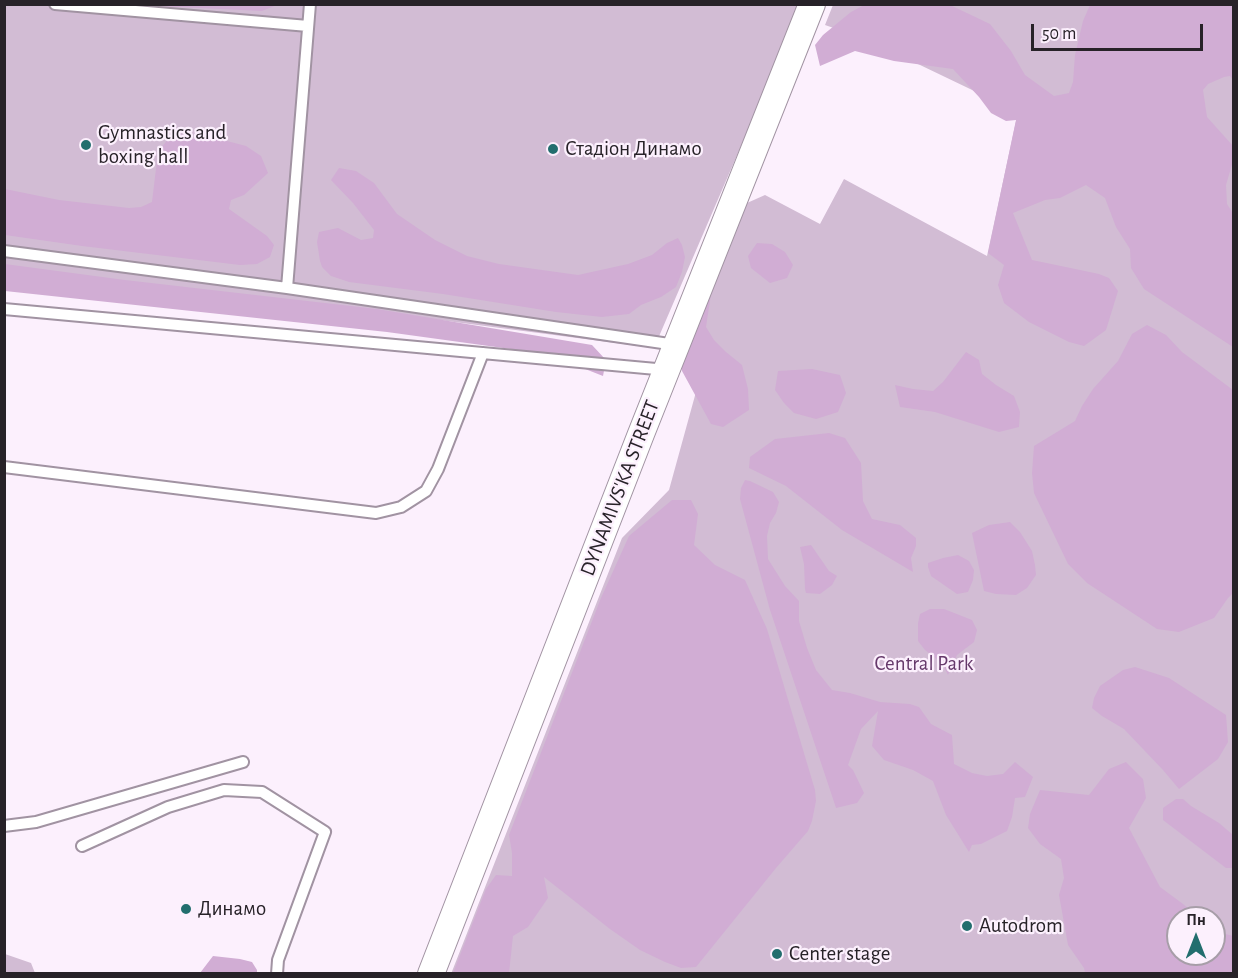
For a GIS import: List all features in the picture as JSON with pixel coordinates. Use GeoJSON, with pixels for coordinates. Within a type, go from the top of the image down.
{"type":"FeatureCollection","features":[{"type":"Feature","properties":{"kind":"street","name":"DYNAMIVS'KA STREET"},"geometry":{"type":"LineString","coordinates":[[432,974],[812,4]]}},
{"type":"Feature","properties":{"kind":"lane"},"geometry":{"type":"LineString","coordinates":[[55,4],[308,26]]}},
{"type":"Feature","properties":{"kind":"lane"},"geometry":{"type":"LineString","coordinates":[[287,288],[310,4]]}},
{"type":"Feature","properties":{"kind":"lane"},"geometry":{"type":"LineString","coordinates":[[4,251],[287,288],[677,345]]}},
{"type":"Feature","properties":{"kind":"lane"},"geometry":{"type":"LineString","coordinates":[[4,309],[667,370]]}},
{"type":"Feature","properties":{"kind":"lane"},"geometry":{"type":"LineString","coordinates":[[4,467],[376,513],[401,507],[426,491],[438,470],[483,353]]}},
{"type":"Feature","properties":{"kind":"lane"},"geometry":{"type":"LineString","coordinates":[[4,826],[36,822],[243,762]]}},
{"type":"Feature","properties":{"kind":"lane"},"geometry":{"type":"LineString","coordinates":[[82,846],[168,807],[224,790],[262,792],[325,832],[278,960],[277,974]]}},
{"type":"Feature","properties":{"kind":"green space"},"geometry":{"type":"Polygon","coordinates":[[[5,5],[799,5],[654,348],[393,314],[5,273],[5,5]]]}},
{"type":"Feature","properties":{"kind":"green space","name":"Central Park"},"geometry":{"type":"Polygon","coordinates":[[[833,5],[1233,5],[1233,973],[451,974],[622,538],[669,490],[699,381],[702,316],[747,203],[765,195],[820,224],[844,179],[987,256],[1018,112],[868,40],[825,25],[833,5]]]}},
{"type":"Feature","properties":{"kind":"green space"},"geometry":{"type":"Polygon","coordinates":[[[5,954],[31,963],[35,973],[5,973],[5,954]]]}},
{"type":"Feature","properties":{"kind":"shaded area"},"geometry":{"type":"Polygon","coordinates":[[[866,4],[950,5],[990,24],[1011,51],[1025,75],[1054,96],[1069,93],[1073,82],[1075,55],[1083,21],[1090,5],[1233,5],[1233,80],[1230,76],[1224,77],[1208,84],[1203,90],[1207,117],[1233,146],[1233,161],[1226,185],[1227,204],[1234,215],[1233,347],[1144,289],[1131,268],[1130,249],[1116,227],[1105,198],[1086,185],[1060,198],[1045,200],[1013,213],[1032,260],[1109,278],[1118,291],[1106,330],[1084,346],[1069,342],[1029,322],[1004,303],[998,285],[1004,265],[988,253],[1016,120],[1006,121],[991,113],[953,69],[894,61],[855,51],[820,66],[815,45],[823,35],[851,12],[866,4]]]}},
{"type":"Feature","properties":{"kind":"shaded area"},"geometry":{"type":"Polygon","coordinates":[[[138,5],[277,5],[262,11],[138,5]]]}},
{"type":"Feature","properties":{"kind":"shaded area"},"geometry":{"type":"Polygon","coordinates":[[[168,139],[227,141],[246,146],[261,156],[268,173],[244,195],[231,200],[229,209],[267,236],[274,245],[270,257],[257,264],[240,265],[5,235],[5,189],[59,200],[129,208],[141,207],[152,202],[158,152],[168,139]]]}},
{"type":"Feature","properties":{"kind":"shaded area"},"geometry":{"type":"Polygon","coordinates":[[[339,168],[356,171],[374,183],[397,214],[435,240],[467,256],[499,264],[578,275],[628,264],[652,255],[667,243],[678,238],[685,257],[682,272],[676,287],[661,297],[641,305],[629,314],[602,317],[349,282],[331,276],[322,267],[317,242],[319,232],[338,228],[361,240],[373,238],[374,230],[331,180],[339,168]]]}},
{"type":"Feature","properties":{"kind":"shaded area"},"geometry":{"type":"Polygon","coordinates":[[[757,243],[772,244],[785,252],[793,265],[787,278],[770,283],[751,268],[748,256],[757,243]]]}},
{"type":"Feature","properties":{"kind":"shaded area"},"geometry":{"type":"Polygon","coordinates":[[[5,264],[377,309],[592,345],[606,360],[603,376],[547,354],[387,332],[5,291],[5,264]]]}},
{"type":"Feature","properties":{"kind":"shaded area"},"geometry":{"type":"Polygon","coordinates":[[[715,268],[719,275],[711,294],[706,327],[714,340],[742,365],[748,389],[749,410],[723,427],[711,424],[682,371],[680,361],[715,268]]]}},
{"type":"Feature","properties":{"kind":"shaded area"},"geometry":{"type":"Polygon","coordinates":[[[1147,325],[1166,335],[1182,352],[1233,390],[1233,593],[1214,618],[1179,632],[1157,629],[1087,583],[1068,564],[1034,493],[1032,473],[1034,446],[1075,421],[1093,389],[1118,361],[1132,334],[1147,325]]]}},
{"type":"Feature","properties":{"kind":"shaded area"},"geometry":{"type":"Polygon","coordinates":[[[966,352],[979,360],[982,374],[1014,396],[1020,412],[1019,427],[999,432],[935,412],[900,407],[895,385],[933,391],[943,382],[966,352]]]}},
{"type":"Feature","properties":{"kind":"shaded area"},"geometry":{"type":"Polygon","coordinates":[[[812,369],[840,375],[846,393],[838,412],[816,419],[794,413],[775,390],[778,371],[812,369]]]}},
{"type":"Feature","properties":{"kind":"shaded area"},"geometry":{"type":"Polygon","coordinates":[[[829,433],[845,438],[861,463],[863,501],[872,519],[900,525],[916,538],[916,546],[911,558],[913,572],[842,530],[786,486],[749,468],[750,457],[775,439],[829,433]]]}},
{"type":"Feature","properties":{"kind":"shaded area"},"geometry":{"type":"Polygon","coordinates":[[[745,480],[773,492],[779,502],[767,536],[768,559],[785,586],[799,601],[799,621],[816,670],[832,690],[880,702],[910,704],[919,707],[931,724],[952,735],[954,764],[972,773],[987,776],[1003,774],[1015,762],[1033,777],[1025,797],[1015,798],[1007,831],[981,844],[972,845],[969,852],[946,815],[933,781],[913,770],[884,760],[872,746],[878,711],[861,729],[848,765],[853,770],[864,793],[857,803],[836,808],[770,610],[740,499],[741,488],[745,480]]]}},
{"type":"Feature","properties":{"kind":"shaded area"},"geometry":{"type":"Polygon","coordinates":[[[672,500],[691,500],[698,514],[694,545],[715,565],[745,580],[767,629],[815,790],[816,801],[808,831],[696,967],[681,968],[640,950],[544,877],[548,898],[528,927],[513,936],[509,973],[453,973],[486,889],[496,875],[512,876],[509,835],[601,598],[629,536],[672,500]]]}},
{"type":"Feature","properties":{"kind":"shaded area"},"geometry":{"type":"Polygon","coordinates":[[[1010,522],[1020,532],[1032,551],[1036,575],[1027,588],[1016,595],[984,591],[972,533],[989,525],[1010,522]]]}},
{"type":"Feature","properties":{"kind":"shaded area"},"geometry":{"type":"Polygon","coordinates":[[[811,545],[829,571],[837,576],[832,585],[820,594],[806,593],[805,589],[804,564],[800,547],[811,545]]]}},
{"type":"Feature","properties":{"kind":"shaded area"},"geometry":{"type":"Polygon","coordinates":[[[958,555],[969,561],[974,570],[968,592],[957,594],[931,576],[928,563],[958,555]]]}},
{"type":"Feature","properties":{"kind":"shaded area"},"geometry":{"type":"Polygon","coordinates":[[[930,609],[944,609],[972,620],[977,630],[974,642],[957,655],[948,675],[942,663],[925,650],[918,641],[920,614],[930,609]]]}},
{"type":"Feature","properties":{"kind":"shaded area"},"geometry":{"type":"Polygon","coordinates":[[[1135,667],[1169,678],[1226,715],[1228,742],[1218,759],[1179,789],[1124,729],[1092,708],[1100,686],[1123,670],[1135,667]]]}},
{"type":"Feature","properties":{"kind":"shaded area"},"geometry":{"type":"Polygon","coordinates":[[[1126,762],[1143,779],[1146,798],[1129,828],[1160,887],[1185,906],[1166,906],[1166,966],[1226,966],[1226,934],[1233,936],[1233,973],[1085,973],[1068,945],[1059,895],[1064,878],[1061,859],[1040,844],[1028,828],[1030,814],[1040,790],[1089,795],[1109,769],[1126,762]]]}},
{"type":"Feature","properties":{"kind":"shaded area"},"geometry":{"type":"Polygon","coordinates":[[[1176,799],[1183,799],[1233,835],[1233,868],[1226,868],[1163,820],[1163,808],[1176,799]]]}},
{"type":"Feature","properties":{"kind":"shaded area"},"geometry":{"type":"Polygon","coordinates":[[[213,956],[252,962],[257,973],[200,973],[213,956]]]}},
{"type":"Feature","properties":{"kind":"place","name":"Gymnastics and boxing hall"},"geometry":{"type":"Point","coordinates":[86,145]}},
{"type":"Feature","properties":{"kind":"place","name":"Стадіон Динамо"},"geometry":{"type":"Point","coordinates":[553,149]}},
{"type":"Feature","properties":{"kind":"place","name":"Динамо"},"geometry":{"type":"Point","coordinates":[186,909]}},
{"type":"Feature","properties":{"kind":"place","name":"Autodrom"},"geometry":{"type":"Point","coordinates":[967,926]}},
{"type":"Feature","properties":{"kind":"place","name":"Center stage"},"geometry":{"type":"Point","coordinates":[777,954]}}]}
